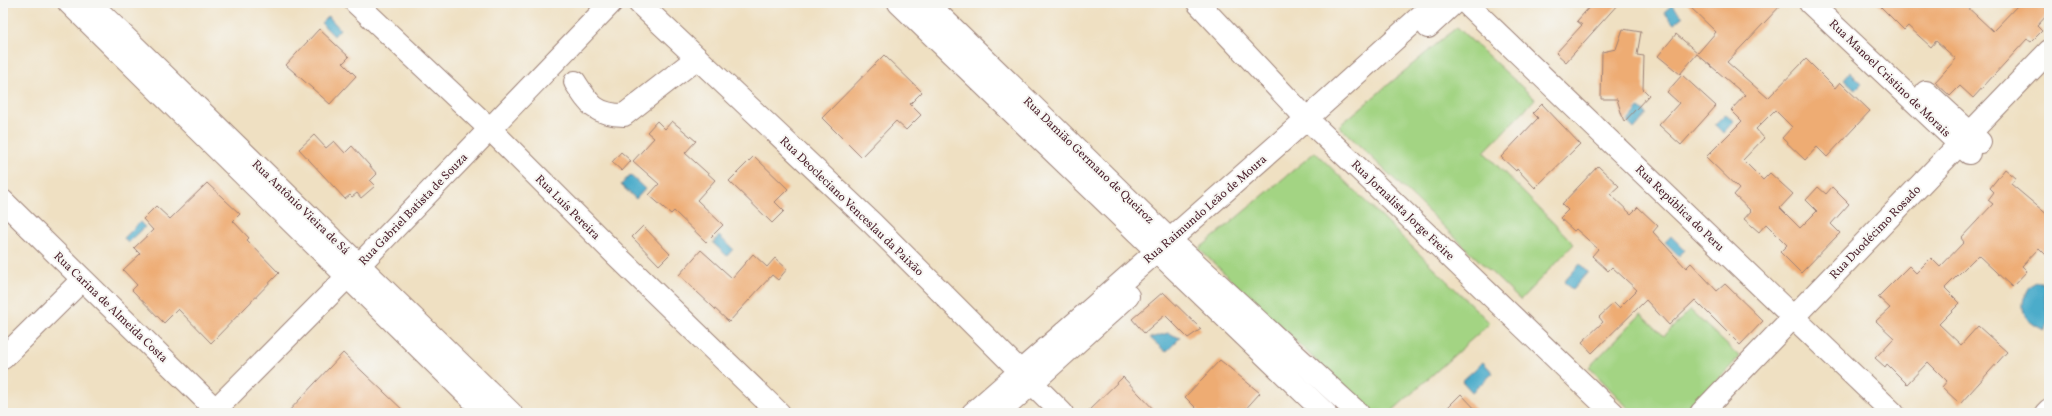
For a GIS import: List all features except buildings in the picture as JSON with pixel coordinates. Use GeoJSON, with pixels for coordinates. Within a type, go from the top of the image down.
{"type":"FeatureCollection","features":[{"type":"Feature","properties":{"kind":"street","name":"Rua Antônio Vieira de Sá"},"geometry":{"type":"LineString","coordinates":[[69,3],[110,32],[353,271],[486,413]]}},
{"type":"Feature","properties":{"kind":"street","name":"Rua Antônio Vieira de Sá"},"geometry":{"type":"LineString","coordinates":[[90,3],[110,32]]}},
{"type":"Feature","properties":{"kind":"street","name":"Rua Luís Pereira"},"geometry":{"type":"LineString","coordinates":[[356,3],[490,129],[614,254],[779,413]]}},
{"type":"Feature","properties":{"kind":"street","name":"Rua Gabriel Batista de Souza"},"geometry":{"type":"LineString","coordinates":[[215,412],[611,3]]}},
{"type":"Feature","properties":{"kind":"street","name":"Rua Deocleciano Venceslau da Paixão"},"geometry":{"type":"LineString","coordinates":[[639,3],[872,223],[1025,378],[1062,413]]}},
{"type":"Feature","properties":{"kind":"street","name":"Rua Damião Germano de Queiroz"},"geometry":{"type":"LineString","coordinates":[[899,3],[970,58],[1168,250],[1324,413]]}},
{"type":"Feature","properties":{"kind":"street","name":"Rua Damião Germano de Queiroz"},"geometry":{"type":"LineString","coordinates":[[927,3],[970,58]]}},
{"type":"Feature","properties":{"kind":"street","name":"Rua Jornalista Jorge Freire"},"geometry":{"type":"LineString","coordinates":[[1198,3],[1311,122],[1613,413]]}},
{"type":"Feature","properties":{"kind":"street","name":"Rua Raimundo Leão de Moura"},"geometry":{"type":"LineString","coordinates":[[973,413],[1025,378],[1311,122],[1435,3]]}},
{"type":"Feature","properties":{"kind":"street","name":"Rua Raimundo Leão de Moura"},"geometry":{"type":"LineString","coordinates":[[1311,122],[1454,3]]}},
{"type":"Feature","properties":{"kind":"street","name":"Rua República do Peru"},"geometry":{"type":"LineString","coordinates":[[1466,3],[1893,413]]}},
{"type":"Feature","properties":{"kind":"street","name":"Rua Manoel Cristino de Morais"},"geometry":{"type":"LineString","coordinates":[[1810,3],[1969,143]]}},
{"type":"Feature","properties":{"kind":"street","name":"Rua Manoel Cristino de Morais"},"geometry":{"type":"LineString","coordinates":[[1830,3],[1969,143]]}},
{"type":"Feature","properties":{"kind":"street","name":"Rua Duodécimo Rosado"},"geometry":{"type":"LineString","coordinates":[[1722,413],[1800,323],[1969,143],[2049,51]]}},
{"type":"Feature","properties":{"kind":"street"},"geometry":{"type":"LineString","coordinates":[[575,82],[588,103],[597,111],[612,115],[624,115],[697,58]]}},
{"type":"Feature","properties":{"kind":"street","name":"Rua Duodécimo Rosado"},"geometry":{"type":"LineString","coordinates":[[1969,143],[2049,70]]}},
{"type":"Feature","properties":{"kind":"street","name":"Rua Carina de Almeida Costa"},"geometry":{"type":"LineString","coordinates":[[3,201],[215,412]]}},
{"type":"Feature","properties":{"kind":"street","name":"Rua Damião Germano de Queiroz"},"geometry":{"type":"LineString","coordinates":[[1168,250],[1358,413]]}},
{"type":"Feature","properties":{"kind":"street","name":"Rua Antônio Vieira de Sá"},"geometry":{"type":"LineString","coordinates":[[353,271],[512,413]]}},
{"type":"Feature","properties":{"kind":"street"},"geometry":{"type":"LineString","coordinates":[[3,358],[82,280]]}},
{"type":"Feature","properties":{"kind":"street","name":"Rua Duodécimo Rosado"},"geometry":{"type":"LineString","coordinates":[[1701,413],[1800,323]]}},
{"type":"Feature","properties":{"kind":"street","name":"Rua Raimundo Leão de Moura"},"geometry":{"type":"LineString","coordinates":[[999,413],[1025,378]]}},
{"type":"Feature","properties":{"kind":"street"},"geometry":{"type":"LineString","coordinates":[[2046,413],[2049,410]]}},
{"type":"Feature","properties":{"kind":"green space"},"geometry":{"type":"Polygon","coordinates":[[[1457,27],[1535,99],[1484,152],[1574,244],[1520,300],[1339,126],[1457,27]]]}},
{"type":"Feature","properties":{"kind":"green space"},"geometry":{"type":"Polygon","coordinates":[[[1315,152],[1490,323],[1390,413],[1371,413],[1199,249],[1315,152]]]}},
{"type":"Feature","properties":{"kind":"green space"},"geometry":{"type":"Polygon","coordinates":[[[1690,310],[1740,357],[1684,413],[1633,413],[1589,367],[1641,314],[1664,336],[1690,310]]]}},
{"type":"Feature","properties":{"kind":"water"},"geometry":{"type":"Polygon","coordinates":[[[1672,5],[1683,17],[1674,24],[1664,12],[1672,5]]]}},
{"type":"Feature","properties":{"kind":"water"},"geometry":{"type":"Polygon","coordinates":[[[328,16],[340,29],[334,36],[321,23],[328,16]]]}},
{"type":"Feature","properties":{"kind":"water"},"geometry":{"type":"Polygon","coordinates":[[[1850,72],[1862,84],[1856,90],[1844,79],[1850,72]]]}},
{"type":"Feature","properties":{"kind":"water"},"geometry":{"type":"Polygon","coordinates":[[[1639,108],[1647,114],[1634,129],[1627,122],[1639,108]]]}},
{"type":"Feature","properties":{"kind":"water"},"geometry":{"type":"Polygon","coordinates":[[[1726,114],[1734,121],[1723,133],[1715,125],[1726,114]]]}},
{"type":"Feature","properties":{"kind":"water"},"geometry":{"type":"Polygon","coordinates":[[[630,175],[645,189],[636,199],[621,185],[630,175]]]}},
{"type":"Feature","properties":{"kind":"water"},"geometry":{"type":"Polygon","coordinates":[[[140,222],[145,227],[128,243],[124,238],[140,222]]]}},
{"type":"Feature","properties":{"kind":"water"},"geometry":{"type":"Polygon","coordinates":[[[719,236],[733,249],[727,256],[713,243],[719,236]]]}},
{"type":"Feature","properties":{"kind":"water"},"geometry":{"type":"Polygon","coordinates":[[[1671,236],[1685,250],[1679,256],[1665,242],[1671,236]]]}},
{"type":"Feature","properties":{"kind":"water"},"geometry":{"type":"Polygon","coordinates":[[[1580,264],[1588,272],[1572,290],[1564,282],[1580,264]]]}},
{"type":"Feature","properties":{"kind":"water"},"geometry":{"type":"Polygon","coordinates":[[[2036,282],[2041,282],[2045,288],[2048,322],[2044,330],[2034,325],[2026,317],[2023,308],[2026,293],[2036,282]]]}},
{"type":"Feature","properties":{"kind":"water"},"geometry":{"type":"Polygon","coordinates":[[[1168,333],[1180,338],[1166,352],[1150,338],[1168,333]]]}},
{"type":"Feature","properties":{"kind":"water"},"geometry":{"type":"Polygon","coordinates":[[[1483,362],[1493,373],[1472,392],[1462,381],[1483,362]]]}}]}
